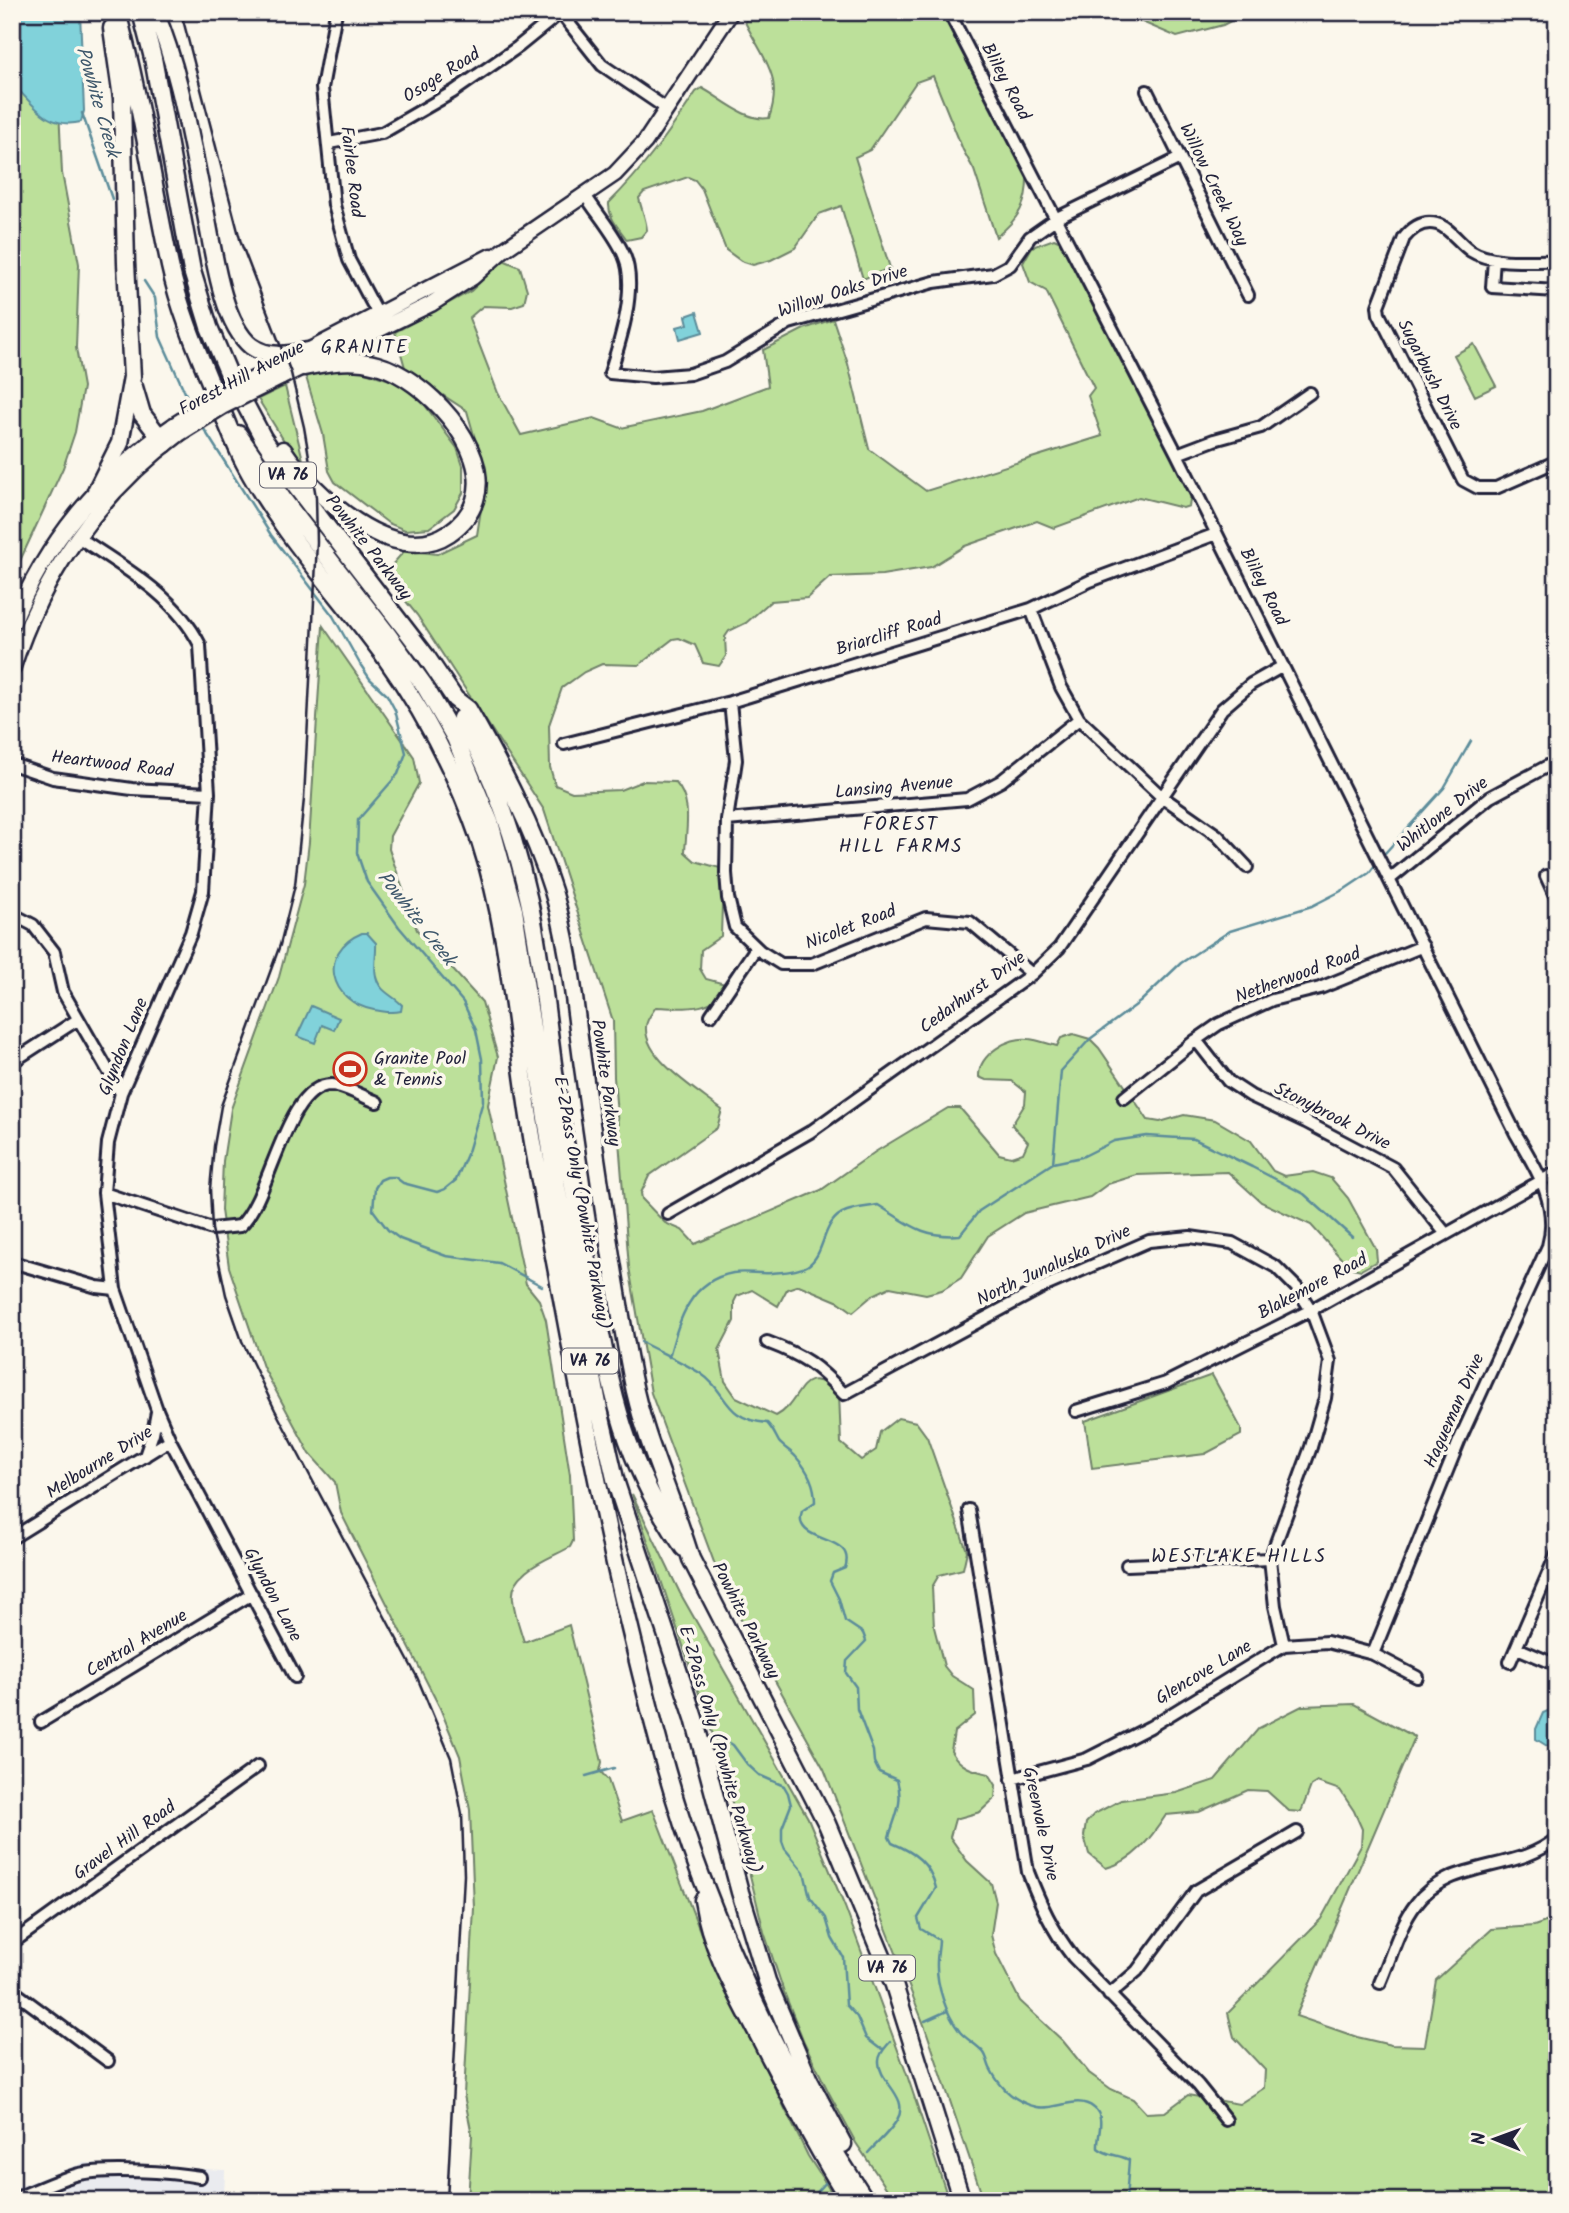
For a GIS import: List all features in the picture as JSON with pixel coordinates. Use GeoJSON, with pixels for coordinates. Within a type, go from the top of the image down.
{"type":"FeatureCollection","features":[{"type":"Feature","properties":{"kind":"highway"},"geometry":{"type":"LineString","coordinates":[[110,12],[121,98],[132,377],[142,414],[162,440]]}},
{"type":"Feature","properties":{"kind":"highway","name":"VA 76"},"geometry":{"type":"LineString","coordinates":[[117,12],[137,93],[178,298],[244,461],[297,546],[383,654],[417,705],[451,769],[480,843],[502,929],[533,1142],[609,1537],[648,1697],[699,1870],[739,1968],[769,2031],[826,2137],[866,2201]]}},
{"type":"Feature","properties":{"kind":"highway","name":"Powhite Parkway"},"geometry":{"type":"LineString","coordinates":[[141,12],[153,58],[192,271],[220,355],[263,438],[297,488],[426,656],[455,699],[468,709],[527,823],[553,892],[565,945],[634,1385],[651,1449],[679,1518],[691,1559],[827,1824],[846,1867],[897,1996],[962,2201]]}},
{"type":"Feature","properties":{"kind":"highway"},"geometry":{"type":"LineString","coordinates":[[155,12],[180,93],[216,268],[230,313],[246,340],[255,348],[277,356],[368,363],[395,372],[430,396],[471,450],[477,463],[475,498],[472,508],[460,524],[437,539],[420,543],[402,541],[361,524],[326,499],[292,463],[271,431],[240,373],[192,271]]}},
{"type":"Feature","properties":{"kind":"highway"},"geometry":{"type":"LineString","coordinates":[[96,491],[120,443],[132,377]]}},
{"type":"Feature","properties":{"kind":"highway","name":"E-ZPass Only (Powhite Parkway)"},"geometry":{"type":"LineString","coordinates":[[224,415],[285,502],[419,677],[454,738],[490,822],[508,880],[516,920],[556,1183],[599,1409],[617,1483],[694,1718],[767,1982],[809,2080],[878,2201]]}},
{"type":"Feature","properties":{"kind":"highway","name":"E-ZPass Only (Powhite Parkway)"},"geometry":{"type":"LineString","coordinates":[[455,699],[459,714],[498,798],[529,902],[565,1143],[617,1409],[634,1460],[656,1506],[691,1559]]}},
{"type":"Feature","properties":{"kind":"highway"},"geometry":{"type":"LineString","coordinates":[[699,1870],[707,1924],[716,1948],[798,2110],[850,2201]]}},
{"type":"Feature","properties":{"kind":"highway"},"geometry":{"type":"LineString","coordinates":[[948,2157],[972,2201]]}},
{"type":"Feature","properties":{"kind":"main road","name":"Forest Hill Avenue"},"geometry":{"type":"LineString","coordinates":[[12,625],[53,544],[96,491],[176,429],[222,407],[278,373],[382,322],[467,267],[502,251],[585,195],[631,159],[731,12]]}},
{"type":"Feature","properties":{"kind":"main road","name":"Forest Hill Avenue"},"geometry":{"type":"LineString","coordinates":[[12,670],[44,590],[78,537],[162,440]]}},
{"type":"Feature","properties":{"kind":"street","name":"Fairlee Road"},"geometry":{"type":"LineString","coordinates":[[336,12],[322,88],[334,205],[349,260],[382,322]]}},
{"type":"Feature","properties":{"kind":"street","name":"Osoge Road"},"geometry":{"type":"LineString","coordinates":[[329,143],[382,133],[453,92],[518,47],[560,12]]}},
{"type":"Feature","properties":{"kind":"street"},"geometry":{"type":"LineString","coordinates":[[560,12],[602,65],[667,108]]}},
{"type":"Feature","properties":{"kind":"street","name":"Bliley Road"},"geometry":{"type":"LineString","coordinates":[[949,12],[1177,454],[1516,1134],[1542,1179]]}},
{"type":"Feature","properties":{"kind":"street","name":"Willow Creek Way"},"geometry":{"type":"LineString","coordinates":[[1147,91],[1248,295]]}},
{"type":"Feature","properties":{"kind":"street"},"geometry":{"type":"LineString","coordinates":[[1057,218],[1180,158]]}},
{"type":"Feature","properties":{"kind":"street","name":"Willow Oaks Drive"},"geometry":{"type":"LineString","coordinates":[[585,195],[625,256],[629,280],[621,339],[610,373],[653,377],[690,374],[725,362],[789,323],[934,282],[993,274],[1010,265],[1030,237],[1057,218]]}},
{"type":"Feature","properties":{"kind":"street","name":"Sugarbush Drive"},"geometry":{"type":"LineString","coordinates":[[1494,259],[1472,252],[1439,224],[1424,223],[1411,230],[1404,238],[1378,306],[1379,314],[1463,480],[1478,488],[1496,488],[1557,461]]}},
{"type":"Feature","properties":{"kind":"street"},"geometry":{"type":"LineString","coordinates":[[1557,261],[1494,259],[1492,287],[1557,290]]}},
{"type":"Feature","properties":{"kind":"street"},"geometry":{"type":"LineString","coordinates":[[1177,454],[1261,427],[1310,393]]}},
{"type":"Feature","properties":{"kind":"street","name":"Briarcliff Road"},"geometry":{"type":"LineString","coordinates":[[564,744],[730,702],[1031,609],[1090,581],[1216,534]]}},
{"type":"Feature","properties":{"kind":"street","name":"Glyndon Lane"},"geometry":{"type":"LineString","coordinates":[[78,537],[167,599],[189,623],[195,634],[200,645],[209,793],[203,891],[194,923],[121,1093],[108,1143],[104,1193],[115,1289],[170,1440],[295,1677]]}},
{"type":"Feature","properties":{"kind":"street"},"geometry":{"type":"LineString","coordinates":[[1031,609],[1061,687],[1079,719],[1161,796],[1217,835],[1247,867]]}},
{"type":"Feature","properties":{"kind":"street","name":"Cedarhurst Drive"},"geometry":{"type":"LineString","coordinates":[[668,1214],[810,1132],[1032,974],[1059,948],[1222,709],[1251,684],[1283,666]]}},
{"type":"Feature","properties":{"kind":"street","name":"Nicolet Road"},"geometry":{"type":"LineString","coordinates":[[730,702],[736,760],[727,820],[728,898],[734,927],[756,948],[781,964],[813,964],[926,918],[971,922],[1032,974]]}},
{"type":"Feature","properties":{"kind":"street","name":"Lansing Avenue"},"geometry":{"type":"LineString","coordinates":[[727,820],[967,799],[1001,780],[1079,719]]}},
{"type":"Feature","properties":{"kind":"street","name":"Whitlone Drive"},"geometry":{"type":"LineString","coordinates":[[1390,879],[1490,797],[1557,761]]}},
{"type":"Feature","properties":{"kind":"street","name":"Heartwood Road"},"geometry":{"type":"LineString","coordinates":[[12,764],[53,778],[132,789],[209,793]]}},
{"type":"Feature","properties":{"kind":"street"},"geometry":{"type":"LineString","coordinates":[[1546,876],[1557,900]]}},
{"type":"Feature","properties":{"kind":"street"},"geometry":{"type":"LineString","coordinates":[[12,914],[33,925],[54,953],[63,992],[121,1093]]}},
{"type":"Feature","properties":{"kind":"street","name":"Netherwood Road"},"geometry":{"type":"LineString","coordinates":[[1124,1098],[1219,1024],[1272,1000],[1320,988],[1423,947]]}},
{"type":"Feature","properties":{"kind":"street"},"geometry":{"type":"LineString","coordinates":[[711,1015],[756,948]]}},
{"type":"Feature","properties":{"kind":"street"},"geometry":{"type":"LineString","coordinates":[[12,1062],[77,1020]]}},
{"type":"Feature","properties":{"kind":"street","name":"Stonybrook Drive"},"geometry":{"type":"LineString","coordinates":[[1196,1040],[1228,1081],[1251,1096],[1393,1168],[1446,1234]]}},
{"type":"Feature","properties":{"kind":"street"},"geometry":{"type":"LineString","coordinates":[[104,1193],[212,1229],[240,1226],[255,1208],[287,1130],[305,1098],[316,1088],[333,1085],[377,1102]]}},
{"type":"Feature","properties":{"kind":"street","name":"Blakemore Road"},"geometry":{"type":"LineString","coordinates":[[1076,1411],[1166,1383],[1311,1310],[1557,1172]]}},
{"type":"Feature","properties":{"kind":"street","name":"Hagueman Drive"},"geometry":{"type":"LineString","coordinates":[[1373,1654],[1460,1439],[1548,1246],[1552,1222],[1542,1179]]}},
{"type":"Feature","properties":{"kind":"street","name":"North Junaluska Drive"},"geometry":{"type":"LineString","coordinates":[[767,1342],[800,1354],[818,1366],[844,1394],[1043,1287],[1149,1241],[1190,1237],[1232,1243],[1276,1267],[1297,1288],[1311,1310],[1330,1361],[1325,1398],[1311,1447],[1270,1559]]}},
{"type":"Feature","properties":{"kind":"street"},"geometry":{"type":"LineString","coordinates":[[12,1262],[97,1287],[115,1289]]}},
{"type":"Feature","properties":{"kind":"street"},"geometry":{"type":"LineString","coordinates":[[145,1456],[158,1410]]}},
{"type":"Feature","properties":{"kind":"street","name":"Melbourne Drive"},"geometry":{"type":"LineString","coordinates":[[12,1538],[170,1440]]}},
{"type":"Feature","properties":{"kind":"street","name":"Greenvale Drive"},"geometry":{"type":"LineString","coordinates":[[969,1510],[1028,1872],[1042,1908],[1057,1936],[1073,1956],[1198,2085],[1226,2120]]}},
{"type":"Feature","properties":{"kind":"street"},"geometry":{"type":"LineString","coordinates":[[1510,1662],[1557,1553]]}},
{"type":"Feature","properties":{"kind":"street"},"geometry":{"type":"LineString","coordinates":[[1127,1565],[1270,1559],[1275,1606],[1284,1645]]}},
{"type":"Feature","properties":{"kind":"street","name":"Central Avenue"},"geometry":{"type":"LineString","coordinates":[[41,1722],[252,1594]]}},
{"type":"Feature","properties":{"kind":"street","name":"Glencove Lane"},"geometry":{"type":"LineString","coordinates":[[1012,1779],[1087,1759],[1150,1727],[1284,1645],[1326,1642],[1373,1654],[1417,1677]]}},
{"type":"Feature","properties":{"kind":"street"},"geometry":{"type":"LineString","coordinates":[[1517,1648],[1557,1665]]}},
{"type":"Feature","properties":{"kind":"street","name":"Gravel Hill Road"},"geometry":{"type":"LineString","coordinates":[[12,1943],[258,1766]]}},
{"type":"Feature","properties":{"kind":"street"},"geometry":{"type":"LineString","coordinates":[[1109,1995],[1137,1971],[1196,1891],[1297,1832]]}},
{"type":"Feature","properties":{"kind":"street"},"geometry":{"type":"LineString","coordinates":[[1380,1983],[1412,1910],[1429,1891],[1450,1878],[1530,1855],[1557,1839]]}},
{"type":"Feature","properties":{"kind":"street"},"geometry":{"type":"LineString","coordinates":[[12,1990],[108,2061]]}},
{"type":"Feature","properties":{"kind":"street"},"geometry":{"type":"LineString","coordinates":[[12,2200],[53,2183],[90,2172],[200,2176]]}},
{"type":"Feature","properties":{"kind":"shaded area"},"geometry":{"type":"Polygon","coordinates":[[[84,2163],[225,2170],[224,2201],[12,2201],[12,2189],[84,2163]]]}},
{"type":"Feature","properties":{"kind":"green space"},"geometry":{"type":"Polygon","coordinates":[[[12,12],[57,65],[62,173],[79,264],[76,348],[83,387],[75,432],[63,468],[12,578],[12,12]]]}},
{"type":"Feature","properties":{"kind":"green space"},"geometry":{"type":"Polygon","coordinates":[[[750,12],[944,12],[1027,174],[1024,202],[1011,224],[996,237],[974,170],[933,76],[916,82],[870,150],[855,157],[890,268],[863,279],[841,206],[819,214],[795,248],[771,260],[753,265],[741,261],[726,250],[702,189],[695,180],[688,177],[644,192],[639,198],[647,230],[641,237],[627,240],[612,218],[609,203],[656,150],[696,92],[702,88],[743,113],[769,118],[774,90],[772,78],[745,22],[750,12]]]}},
{"type":"Feature","properties":{"kind":"green space"},"geometry":{"type":"Polygon","coordinates":[[[1131,12],[1248,12],[1223,25],[1177,37],[1128,16],[1131,12]]]}},
{"type":"Feature","properties":{"kind":"green space"},"geometry":{"type":"Polygon","coordinates":[[[1054,239],[1065,244],[1073,254],[1191,494],[1189,506],[1183,508],[1139,497],[1054,528],[1037,521],[965,546],[931,567],[882,575],[830,577],[807,598],[771,601],[746,623],[729,631],[725,637],[726,656],[719,666],[703,663],[695,645],[679,638],[673,639],[639,665],[602,664],[584,672],[562,688],[549,725],[550,767],[555,785],[572,792],[620,790],[643,781],[675,782],[681,789],[686,806],[685,852],[695,861],[720,868],[723,874],[721,936],[701,950],[700,969],[706,979],[725,984],[721,993],[715,1000],[696,1007],[656,1007],[646,1027],[648,1039],[663,1062],[722,1110],[717,1128],[649,1176],[641,1193],[642,1199],[665,1223],[682,1230],[695,1244],[821,1190],[875,1152],[948,1108],[960,1108],[999,1154],[1011,1157],[1023,1153],[1028,1142],[1012,1125],[1025,1104],[1026,1092],[1012,1081],[986,1080],[979,1077],[980,1069],[989,1055],[1004,1044],[1029,1039],[1057,1046],[1061,1038],[1073,1034],[1090,1039],[1099,1048],[1148,1120],[1160,1122],[1184,1115],[1215,1120],[1251,1141],[1273,1171],[1284,1176],[1313,1172],[1331,1178],[1348,1198],[1376,1249],[1377,1261],[1361,1270],[1349,1267],[1311,1225],[1261,1202],[1228,1172],[1137,1175],[1108,1184],[1090,1197],[1024,1213],[988,1236],[961,1278],[942,1290],[926,1294],[890,1287],[873,1295],[853,1312],[839,1302],[799,1285],[787,1289],[778,1306],[752,1290],[737,1296],[734,1302],[734,1321],[719,1350],[725,1381],[736,1397],[776,1416],[785,1410],[808,1382],[816,1380],[826,1384],[839,1393],[841,1443],[861,1460],[876,1450],[880,1432],[898,1418],[916,1422],[927,1437],[967,1551],[963,1569],[939,1575],[932,1587],[934,1627],[944,1666],[952,1676],[974,1690],[975,1715],[954,1732],[951,1751],[958,1761],[967,1767],[989,1774],[996,1785],[995,1798],[980,1812],[955,1819],[950,1837],[967,1861],[991,1883],[996,1902],[991,1935],[996,1954],[1020,2001],[1063,2041],[1089,2073],[1111,2089],[1133,2099],[1146,2113],[1165,2112],[1188,2095],[1239,2104],[1264,2088],[1265,2070],[1234,2037],[1228,2013],[1321,1919],[1361,1846],[1362,1829],[1340,1790],[1317,1782],[1311,1786],[1301,1812],[1289,1811],[1267,1791],[1248,1790],[1199,1812],[1166,1815],[1148,1840],[1133,1854],[1106,1868],[1089,1854],[1084,1836],[1086,1823],[1094,1814],[1121,1800],[1176,1793],[1215,1780],[1259,1728],[1302,1706],[1354,1704],[1415,1737],[1296,2016],[1357,2037],[1391,2045],[1425,2046],[1436,1980],[1492,1929],[1534,1926],[1557,1918],[1557,2201],[984,2201],[926,2030],[824,1769],[724,1589],[651,1393],[629,1267],[614,1077],[613,1021],[544,810],[417,615],[384,574],[405,550],[437,554],[477,535],[486,477],[467,411],[406,371],[395,332],[471,291],[503,260],[520,267],[527,290],[524,303],[512,307],[483,306],[469,318],[498,393],[521,435],[594,418],[621,428],[702,411],[768,386],[763,350],[804,329],[833,319],[848,364],[869,449],[926,491],[1102,436],[1088,396],[1094,388],[1046,291],[1030,282],[1023,263],[1032,247],[1054,239]]]}},
{"type":"Feature","properties":{"kind":"green space"},"geometry":{"type":"Polygon","coordinates":[[[1474,344],[1496,386],[1475,396],[1454,355],[1474,344]]]}},
{"type":"Feature","properties":{"kind":"green space"},"geometry":{"type":"Polygon","coordinates":[[[329,367],[359,370],[407,388],[421,400],[457,448],[463,466],[463,493],[454,509],[429,528],[405,530],[388,523],[335,482],[329,471],[323,434],[306,377],[310,372],[329,367]]]}},
{"type":"Feature","properties":{"kind":"green space"},"geometry":{"type":"Polygon","coordinates":[[[285,386],[304,464],[291,452],[258,399],[285,386]]]}},
{"type":"Feature","properties":{"kind":"green space"},"geometry":{"type":"Polygon","coordinates":[[[323,626],[414,757],[419,783],[390,836],[389,849],[417,930],[482,1002],[498,1057],[488,1105],[526,1284],[539,1300],[546,1320],[570,1475],[573,1541],[570,1547],[524,1573],[514,1589],[516,1615],[524,1642],[569,1625],[602,1762],[600,1771],[608,1780],[622,1821],[653,1810],[707,1949],[808,2156],[837,2201],[468,2201],[472,2135],[464,2095],[474,1908],[470,1810],[460,1756],[440,1708],[341,1513],[335,1482],[310,1454],[263,1367],[229,1267],[221,1210],[223,1161],[231,1109],[279,977],[304,884],[323,626]]]}},
{"type":"Feature","properties":{"kind":"green space"},"geometry":{"type":"Polygon","coordinates":[[[1212,1375],[1241,1428],[1241,1435],[1205,1454],[1092,1468],[1085,1421],[1212,1375]]]}},
{"type":"Feature","properties":{"kind":"green space"},"geometry":{"type":"Polygon","coordinates":[[[632,1494],[680,1593],[808,1818],[845,1907],[906,2072],[949,2201],[895,2201],[856,2143],[804,2042],[764,1932],[722,1762],[632,1494]]]}},
{"type":"Feature","properties":{"kind":"water"},"geometry":{"type":"Polygon","coordinates":[[[12,12],[80,12],[84,111],[81,122],[69,123],[50,119],[34,107],[12,83],[12,12]]]}},
{"type":"Feature","properties":{"kind":"water"},"geometry":{"type":"Polygon","coordinates":[[[697,312],[703,332],[680,339],[677,327],[688,324],[686,316],[697,312]]]}},
{"type":"Feature","properties":{"kind":"water"},"geometry":{"type":"Polygon","coordinates":[[[367,933],[376,943],[375,971],[378,982],[402,1005],[401,1011],[387,1012],[359,1005],[339,987],[334,976],[334,964],[339,952],[348,941],[367,933]]]}},
{"type":"Feature","properties":{"kind":"water"},"geometry":{"type":"Polygon","coordinates":[[[311,1006],[339,1018],[334,1030],[322,1025],[315,1043],[297,1036],[311,1006]]]}},
{"type":"Feature","properties":{"kind":"water"},"geometry":{"type":"Polygon","coordinates":[[[1557,1707],[1557,1742],[1547,1746],[1536,1739],[1536,1729],[1543,1713],[1557,1707]]]}},
{"type":"Feature","properties":{"kind":"waterway","name":"Powhite Creek"},"geometry":{"type":"LineString","coordinates":[[82,113],[112,199]]}},
{"type":"Feature","properties":{"kind":"waterway","name":"Powhite Creek"},"geometry":{"type":"LineString","coordinates":[[144,281],[155,298],[160,337],[192,408]]}},
{"type":"Feature","properties":{"kind":"waterway","name":"Powhite Creek"},"geometry":{"type":"LineString","coordinates":[[202,426],[271,535],[333,616],[360,664],[370,679],[387,695],[395,710],[406,753],[398,774],[358,820],[357,853],[367,882],[399,927],[463,1002],[476,1030],[482,1059],[483,1101],[468,1152],[456,1180],[437,1192],[403,1183],[395,1177],[387,1177],[380,1180],[375,1188],[373,1210],[388,1230],[400,1239],[446,1256],[499,1263],[542,1286]]}},
{"type":"Feature","properties":{"kind":"waterway"},"geometry":{"type":"LineString","coordinates":[[1385,853],[1444,788],[1471,741]]}},
{"type":"Feature","properties":{"kind":"waterway"},"geometry":{"type":"LineString","coordinates":[[1053,1163],[1061,1071],[1090,1039],[1140,1002],[1181,963],[1230,931],[1312,906],[1345,889],[1369,873],[1376,864]]}},
{"type":"Feature","properties":{"kind":"waterway"},"geometry":{"type":"LineString","coordinates":[[669,1357],[688,1304],[706,1284],[733,1273],[785,1272],[807,1266],[818,1254],[828,1229],[838,1215],[878,1205],[926,1232],[960,1235],[979,1211],[1053,1163],[1082,1157],[1114,1141],[1147,1136],[1194,1139],[1304,1194],[1352,1237]]}},
{"type":"Feature","properties":{"kind":"waterway","name":"Powhite Creek"},"geometry":{"type":"LineString","coordinates":[[641,1342],[700,1373],[742,1416],[767,1423],[779,1442],[807,1472],[814,1489],[815,1502],[802,1511],[801,1522],[806,1530],[842,1549],[846,1557],[845,1568],[833,1573],[830,1581],[839,1599],[845,1621],[863,1633],[866,1641],[847,1661],[846,1673],[856,1687],[857,1709],[873,1751],[874,1762],[879,1772],[897,1780],[899,1803],[889,1837],[892,1843],[907,1850],[925,1865],[936,1888],[918,1918],[921,1929],[939,1940],[937,1971],[946,2008],[960,2032],[984,2053],[998,2082],[1015,2098],[1044,2108],[1081,2102],[1098,2112],[1098,2148],[1129,2160],[1126,2201]]}},
{"type":"Feature","properties":{"kind":"waterway"},"geometry":{"type":"LineString","coordinates":[[719,1741],[725,1740],[733,1745],[759,1775],[784,1786],[788,1793],[791,1805],[782,1828],[782,1841],[785,1849],[804,1872],[810,1897],[826,1918],[832,1938],[843,1957],[846,2005],[857,2017],[866,2038],[884,2049]]}},
{"type":"Feature","properties":{"kind":"waterway"},"geometry":{"type":"LineString","coordinates":[[586,1776],[614,1768]]}},
{"type":"Feature","properties":{"kind":"waterway"},"geometry":{"type":"LineString","coordinates":[[925,2021],[947,2011]]}},
{"type":"Feature","properties":{"kind":"waterway"},"geometry":{"type":"LineString","coordinates":[[868,2153],[891,2129],[900,2112],[897,2097],[880,2069],[880,2055],[890,2042]]}},
{"type":"Feature","properties":{"kind":"waterway"},"geometry":{"type":"LineString","coordinates":[[813,2201],[813,2197],[827,2181]]}},
{"type":"Feature","properties":{"kind":"railway"},"geometry":{"type":"LineString","coordinates":[[181,12],[241,243],[291,373],[316,497],[317,542],[304,799],[295,885],[280,945],[221,1106],[210,1189],[212,1229],[226,1295],[242,1341],[275,1410],[417,1677],[451,1758],[462,1814],[464,1875],[447,2201]]}},
{"type":"Feature","properties":{"kind":"place","name":"Granite Pool & Tennis"},"geometry":{"type":"Point","coordinates":[350,1069]}},
{"type":"Feature","properties":{"kind":"district","name":"GRANITE"},"geometry":{"type":"Point","coordinates":[365,348]}},
{"type":"Feature","properties":{"kind":"district","name":"FOREST HILL FARMS"},"geometry":{"type":"Point","coordinates":[901,836]}},
{"type":"Feature","properties":{"kind":"district","name":"WESTLAKE HILLS"},"geometry":{"type":"Point","coordinates":[1239,1557]}}]}
